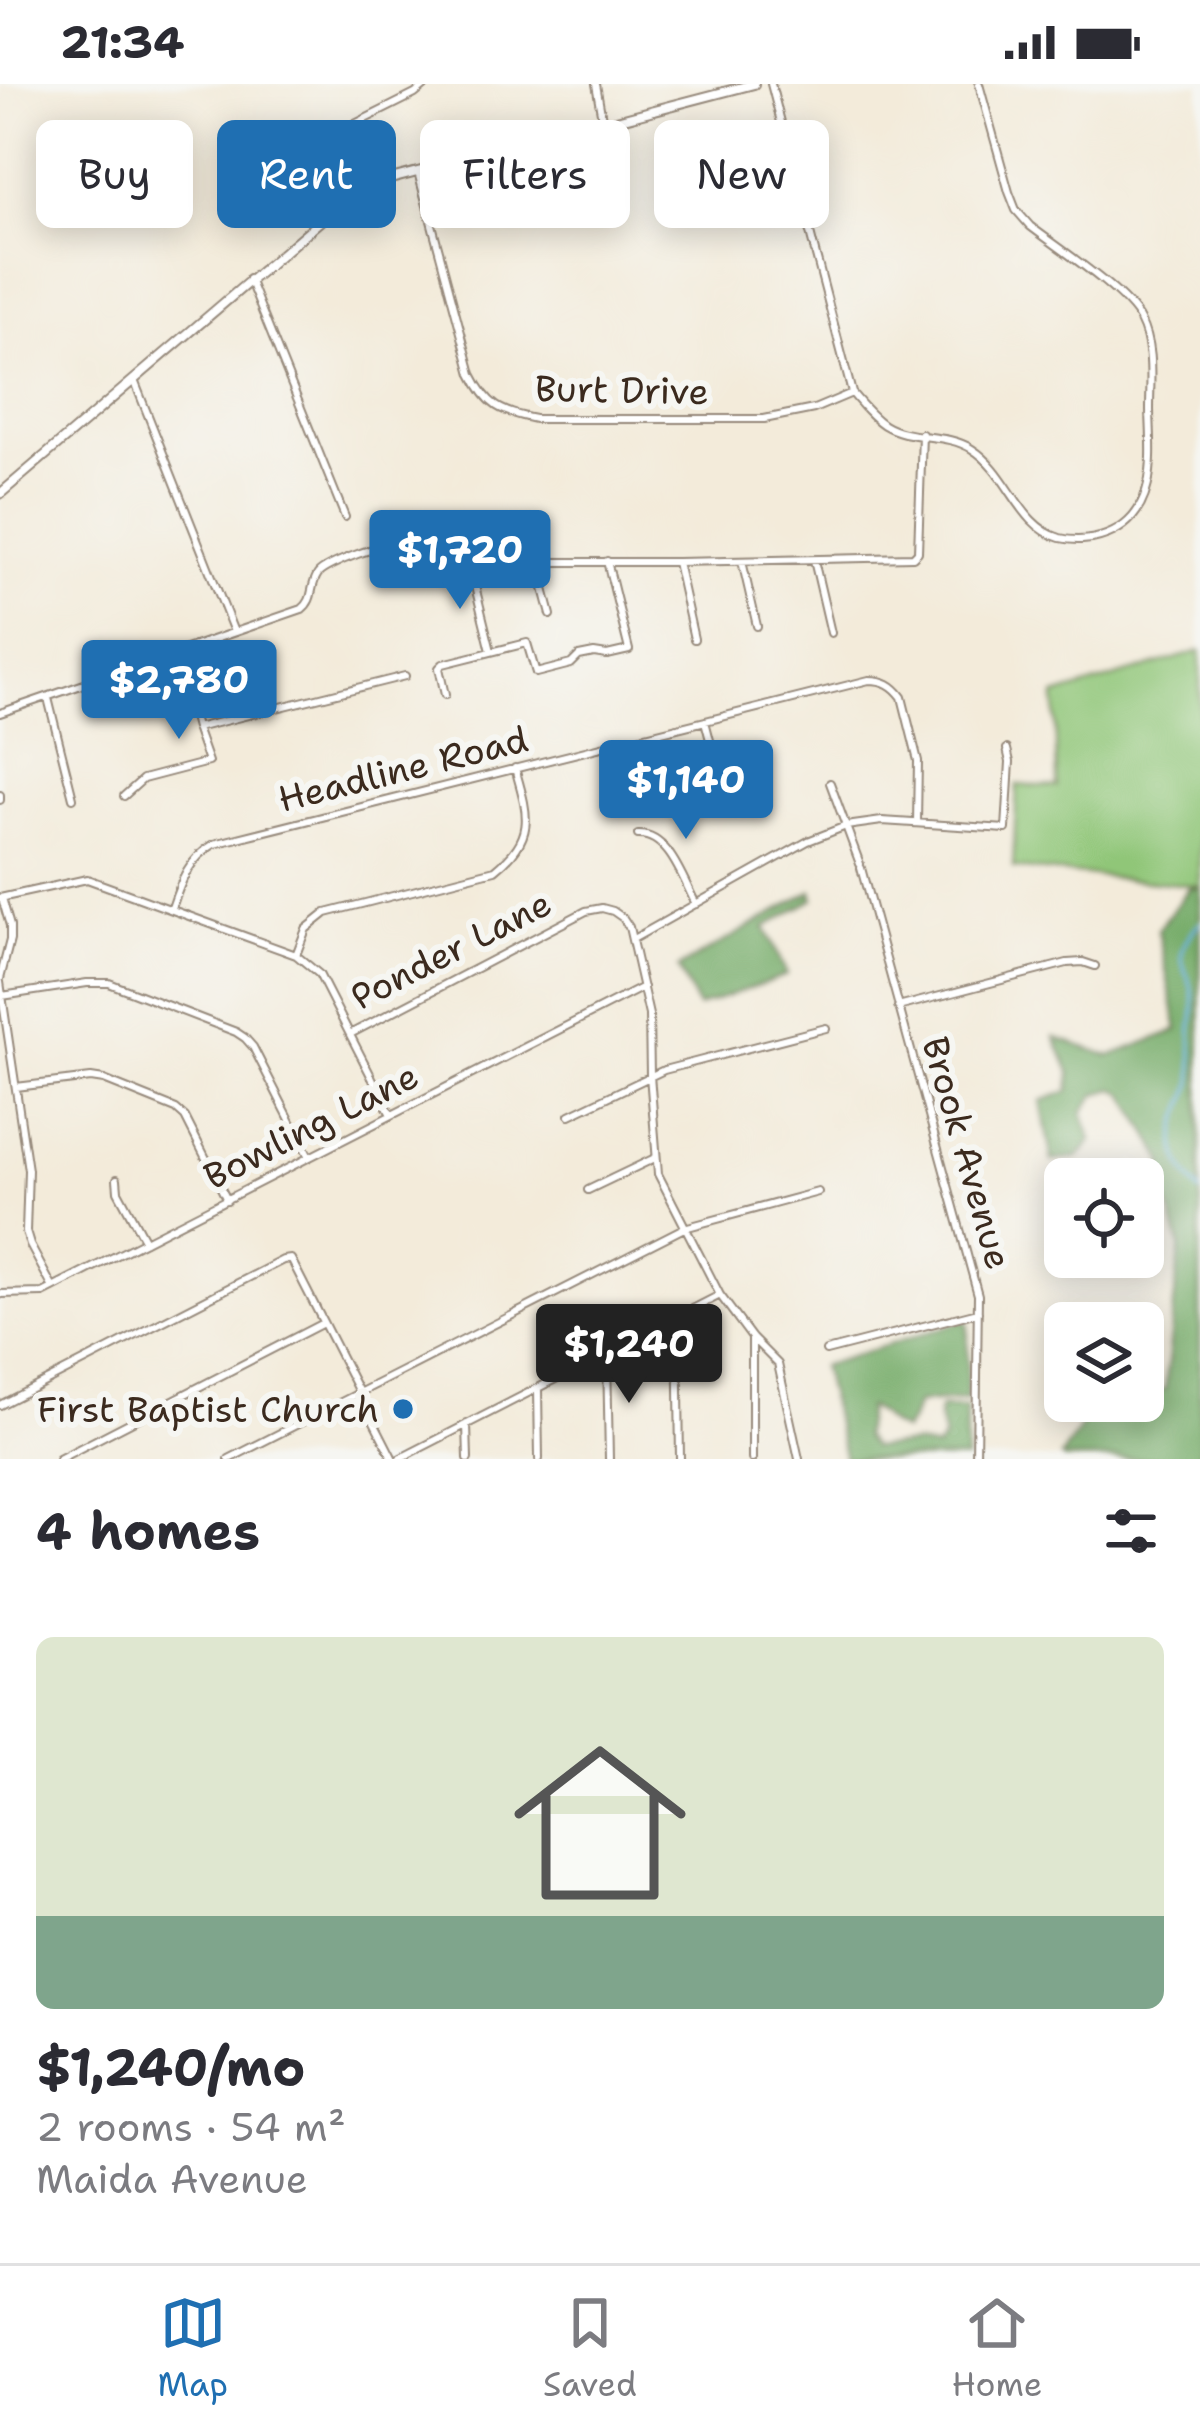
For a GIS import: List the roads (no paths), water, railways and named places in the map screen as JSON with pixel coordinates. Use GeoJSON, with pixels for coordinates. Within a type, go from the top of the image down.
{"type":"FeatureCollection","features":[{"type":"Feature","properties":{"kind":"street"},"geometry":{"type":"LineString","coordinates":[[364,120],[427,84]]}},
{"type":"Feature","properties":{"kind":"street"},"geometry":{"type":"LineString","coordinates":[[618,120],[754,84]]}},
{"type":"Feature","properties":{"kind":"street"},"geometry":{"type":"LineString","coordinates":[[771,84],[852,394],[884,425],[972,449],[998,471],[1032,522],[1046,532],[1074,540],[1107,535],[1133,517],[1150,480],[1149,353],[1141,321],[1130,304],[1016,210],[980,84]]}},
{"type":"Feature","properties":{"kind":"street"},"geometry":{"type":"LineString","coordinates":[[593,85],[602,120]]}},
{"type":"Feature","properties":{"kind":"street"},"geometry":{"type":"LineString","coordinates":[[0,494],[360,187],[418,172]]}},
{"type":"Feature","properties":{"kind":"street","name":"Burt Drive"},"geometry":{"type":"LineString","coordinates":[[418,172],[472,374],[494,406],[535,419],[764,419],[814,409],[852,394]]}},
{"type":"Feature","properties":{"kind":"street"},"geometry":{"type":"LineString","coordinates":[[249,279],[345,517]]}},
{"type":"Feature","properties":{"kind":"street"},"geometry":{"type":"LineString","coordinates":[[134,380],[234,632]]}},
{"type":"Feature","properties":{"kind":"street"},"geometry":{"type":"LineString","coordinates":[[0,712],[306,606],[322,569],[387,544],[400,544],[426,562],[913,557],[918,552],[922,434]]}},
{"type":"Feature","properties":{"kind":"street"},"geometry":{"type":"LineString","coordinates":[[742,560],[758,626]]}},
{"type":"Feature","properties":{"kind":"street"},"geometry":{"type":"LineString","coordinates":[[814,560],[831,633]]}},
{"type":"Feature","properties":{"kind":"street"},"geometry":{"type":"LineString","coordinates":[[446,694],[439,668],[443,664],[491,651],[527,643],[536,673],[594,652],[607,656],[628,650],[607,561]]}},
{"type":"Feature","properties":{"kind":"street"},"geometry":{"type":"LineString","coordinates":[[469,562],[491,651]]}},
{"type":"Feature","properties":{"kind":"street"},"geometry":{"type":"LineString","coordinates":[[537,562],[551,615]]}},
{"type":"Feature","properties":{"kind":"street"},"geometry":{"type":"LineString","coordinates":[[677,562],[694,639]]}},
{"type":"Feature","properties":{"kind":"street"},"geometry":{"type":"LineString","coordinates":[[124,796],[143,779],[208,762],[176,653]]}},
{"type":"Feature","properties":{"kind":"street"},"geometry":{"type":"LineString","coordinates":[[196,728],[405,676]]}},
{"type":"Feature","properties":{"kind":"street","name":"Headline Road"},"geometry":{"type":"LineString","coordinates":[[172,908],[190,864],[214,844],[869,680],[882,680],[902,697],[918,761],[917,823]]}},
{"type":"Feature","properties":{"kind":"street"},"geometry":{"type":"LineString","coordinates":[[48,698],[73,798]]}},
{"type":"Feature","properties":{"kind":"street"},"geometry":{"type":"LineString","coordinates":[[705,721],[726,786]]}},
{"type":"Feature","properties":{"kind":"street"},"geometry":{"type":"LineString","coordinates":[[799,1459],[778,1364],[720,1294],[658,1174],[649,1015],[633,939],[808,842],[847,826],[882,821],[1006,829],[1010,762],[1006,749]]}},
{"type":"Feature","properties":{"kind":"street"},"geometry":{"type":"LineString","coordinates":[[296,955],[306,929],[326,913],[495,870],[509,859],[527,825],[515,768]]}},
{"type":"Feature","properties":{"kind":"street","name":"Brook Avenue"},"geometry":{"type":"LineString","coordinates":[[830,783],[860,866],[978,1295],[976,1459]]}},
{"type":"Feature","properties":{"kind":"street"},"geometry":{"type":"LineString","coordinates":[[638,835],[659,841],[697,904]]}},
{"type":"Feature","properties":{"kind":"street"},"geometry":{"type":"LineString","coordinates":[[53,1288],[26,1232],[28,1170],[0,980],[10,940],[1,898],[88,879],[296,955],[319,974],[392,1115]]}},
{"type":"Feature","properties":{"kind":"street","name":"Ponder Lane"},"geometry":{"type":"LineString","coordinates":[[350,1034],[586,911],[613,911],[623,918],[633,939]]}},
{"type":"Feature","properties":{"kind":"street"},"geometry":{"type":"LineString","coordinates":[[898,1007],[1067,962],[1095,966]]}},
{"type":"Feature","properties":{"kind":"street"},"geometry":{"type":"LineString","coordinates":[[2,996],[109,983],[236,1032],[253,1048],[310,1157]]}},
{"type":"Feature","properties":{"kind":"street","name":"Bowling Lane"},"geometry":{"type":"LineString","coordinates":[[0,1294],[33,1295],[53,1288],[643,987]]}},
{"type":"Feature","properties":{"kind":"street"},"geometry":{"type":"LineString","coordinates":[[570,1114],[650,1075],[826,1028]]}},
{"type":"Feature","properties":{"kind":"street"},"geometry":{"type":"LineString","coordinates":[[16,1087],[92,1078],[176,1109],[185,1117],[227,1200]]}},
{"type":"Feature","properties":{"kind":"street"},"geometry":{"type":"LineString","coordinates":[[588,1190],[656,1157]]}},
{"type":"Feature","properties":{"kind":"street"},"geometry":{"type":"LineString","coordinates":[[116,1179],[145,1241]]}},
{"type":"Feature","properties":{"kind":"street"},"geometry":{"type":"LineString","coordinates":[[229,1459],[684,1228],[818,1192]]}},
{"type":"Feature","properties":{"kind":"street"},"geometry":{"type":"LineString","coordinates":[[0,1405],[292,1259],[396,1459],[720,1294]]}},
{"type":"Feature","properties":{"kind":"street"},"geometry":{"type":"LineString","coordinates":[[826,1351],[977,1312]]}},
{"type":"Feature","properties":{"kind":"street"},"geometry":{"type":"LineString","coordinates":[[678,1317],[680,1459]]}},
{"type":"Feature","properties":{"kind":"street"},"geometry":{"type":"LineString","coordinates":[[59,1459],[324,1322]]}},
{"type":"Feature","properties":{"kind":"street"},"geometry":{"type":"LineString","coordinates":[[752,1338],[752,1459]]}},
{"type":"Feature","properties":{"kind":"street"},"geometry":{"type":"LineString","coordinates":[[607,1353],[609,1459]]}},
{"type":"Feature","properties":{"kind":"street"},"geometry":{"type":"LineString","coordinates":[[538,1388],[539,1459]]}},
{"type":"Feature","properties":{"kind":"street"},"geometry":{"type":"LineString","coordinates":[[467,1424],[468,1459]]}},
{"type":"Feature","properties":{"kind":"waterway"},"geometry":{"type":"LineString","coordinates":[[1200,922],[1183,947],[1193,994],[1194,1072],[1176,1136],[1181,1164],[1200,1193]]}},
{"type":"Feature","properties":{"kind":"place","name":"First Baptist Church"},"geometry":{"type":"Point","coordinates":[403,1409]}}]}
